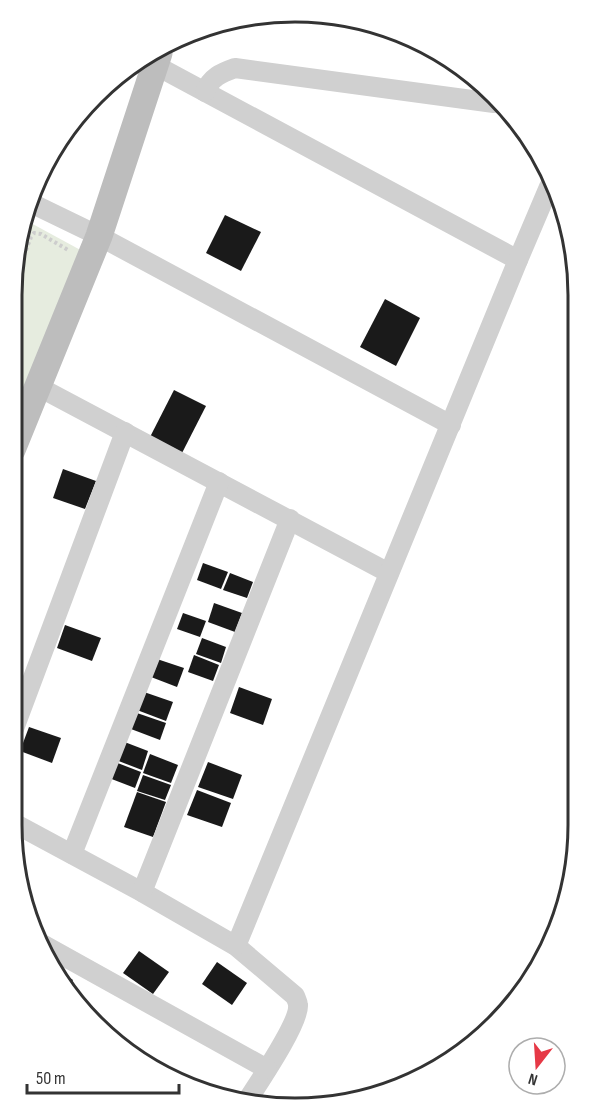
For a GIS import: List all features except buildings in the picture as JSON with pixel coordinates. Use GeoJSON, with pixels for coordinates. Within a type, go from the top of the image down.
{"type":"FeatureCollection","features":[{"type":"Feature","properties":{"kind":"street"},"geometry":{"type":"LineString","coordinates":[[154,62],[205,92],[518,260]]}},
{"type":"Feature","properties":{"kind":"street"},"geometry":{"type":"LineString","coordinates":[[22,424],[99,236],[149,65]]}},
{"type":"Feature","properties":{"kind":"street"},"geometry":{"type":"LineString","coordinates":[[205,92],[208,84],[219,73],[235,68],[489,102]]}},
{"type":"Feature","properties":{"kind":"street"},"geometry":{"type":"LineString","coordinates":[[236,946],[548,190]]}},
{"type":"Feature","properties":{"kind":"street"},"geometry":{"type":"LineString","coordinates":[[37,207],[99,236],[451,425]]}},
{"type":"Feature","properties":{"kind":"street"},"geometry":{"type":"LineString","coordinates":[[37,386],[389,573]]}},
{"type":"Feature","properties":{"kind":"street"},"geometry":{"type":"LineString","coordinates":[[22,707],[125,432]]}},
{"type":"Feature","properties":{"kind":"street"},"geometry":{"type":"LineString","coordinates":[[72,854],[219,482]]}},
{"type":"Feature","properties":{"kind":"street"},"geometry":{"type":"LineString","coordinates":[[142,892],[290,519]]}},
{"type":"Feature","properties":{"kind":"street"},"geometry":{"type":"LineString","coordinates":[[22,827],[236,946],[295,996],[298,1005],[296,1016],[267,1070],[251,1094]]}},
{"type":"Feature","properties":{"kind":"street"},"geometry":{"type":"LineString","coordinates":[[54,951],[267,1070]]}},
{"type":"Feature","properties":{"kind":"path"},"geometry":{"type":"LineString","coordinates":[[27,247],[34,233],[41,234],[68,250],[68,257]]}},
{"type":"Feature","properties":{"kind":"shaded area"},"geometry":{"type":"Polygon","coordinates":[[[32,224],[86,253],[22,406],[23,278],[32,224]]]}}]}
